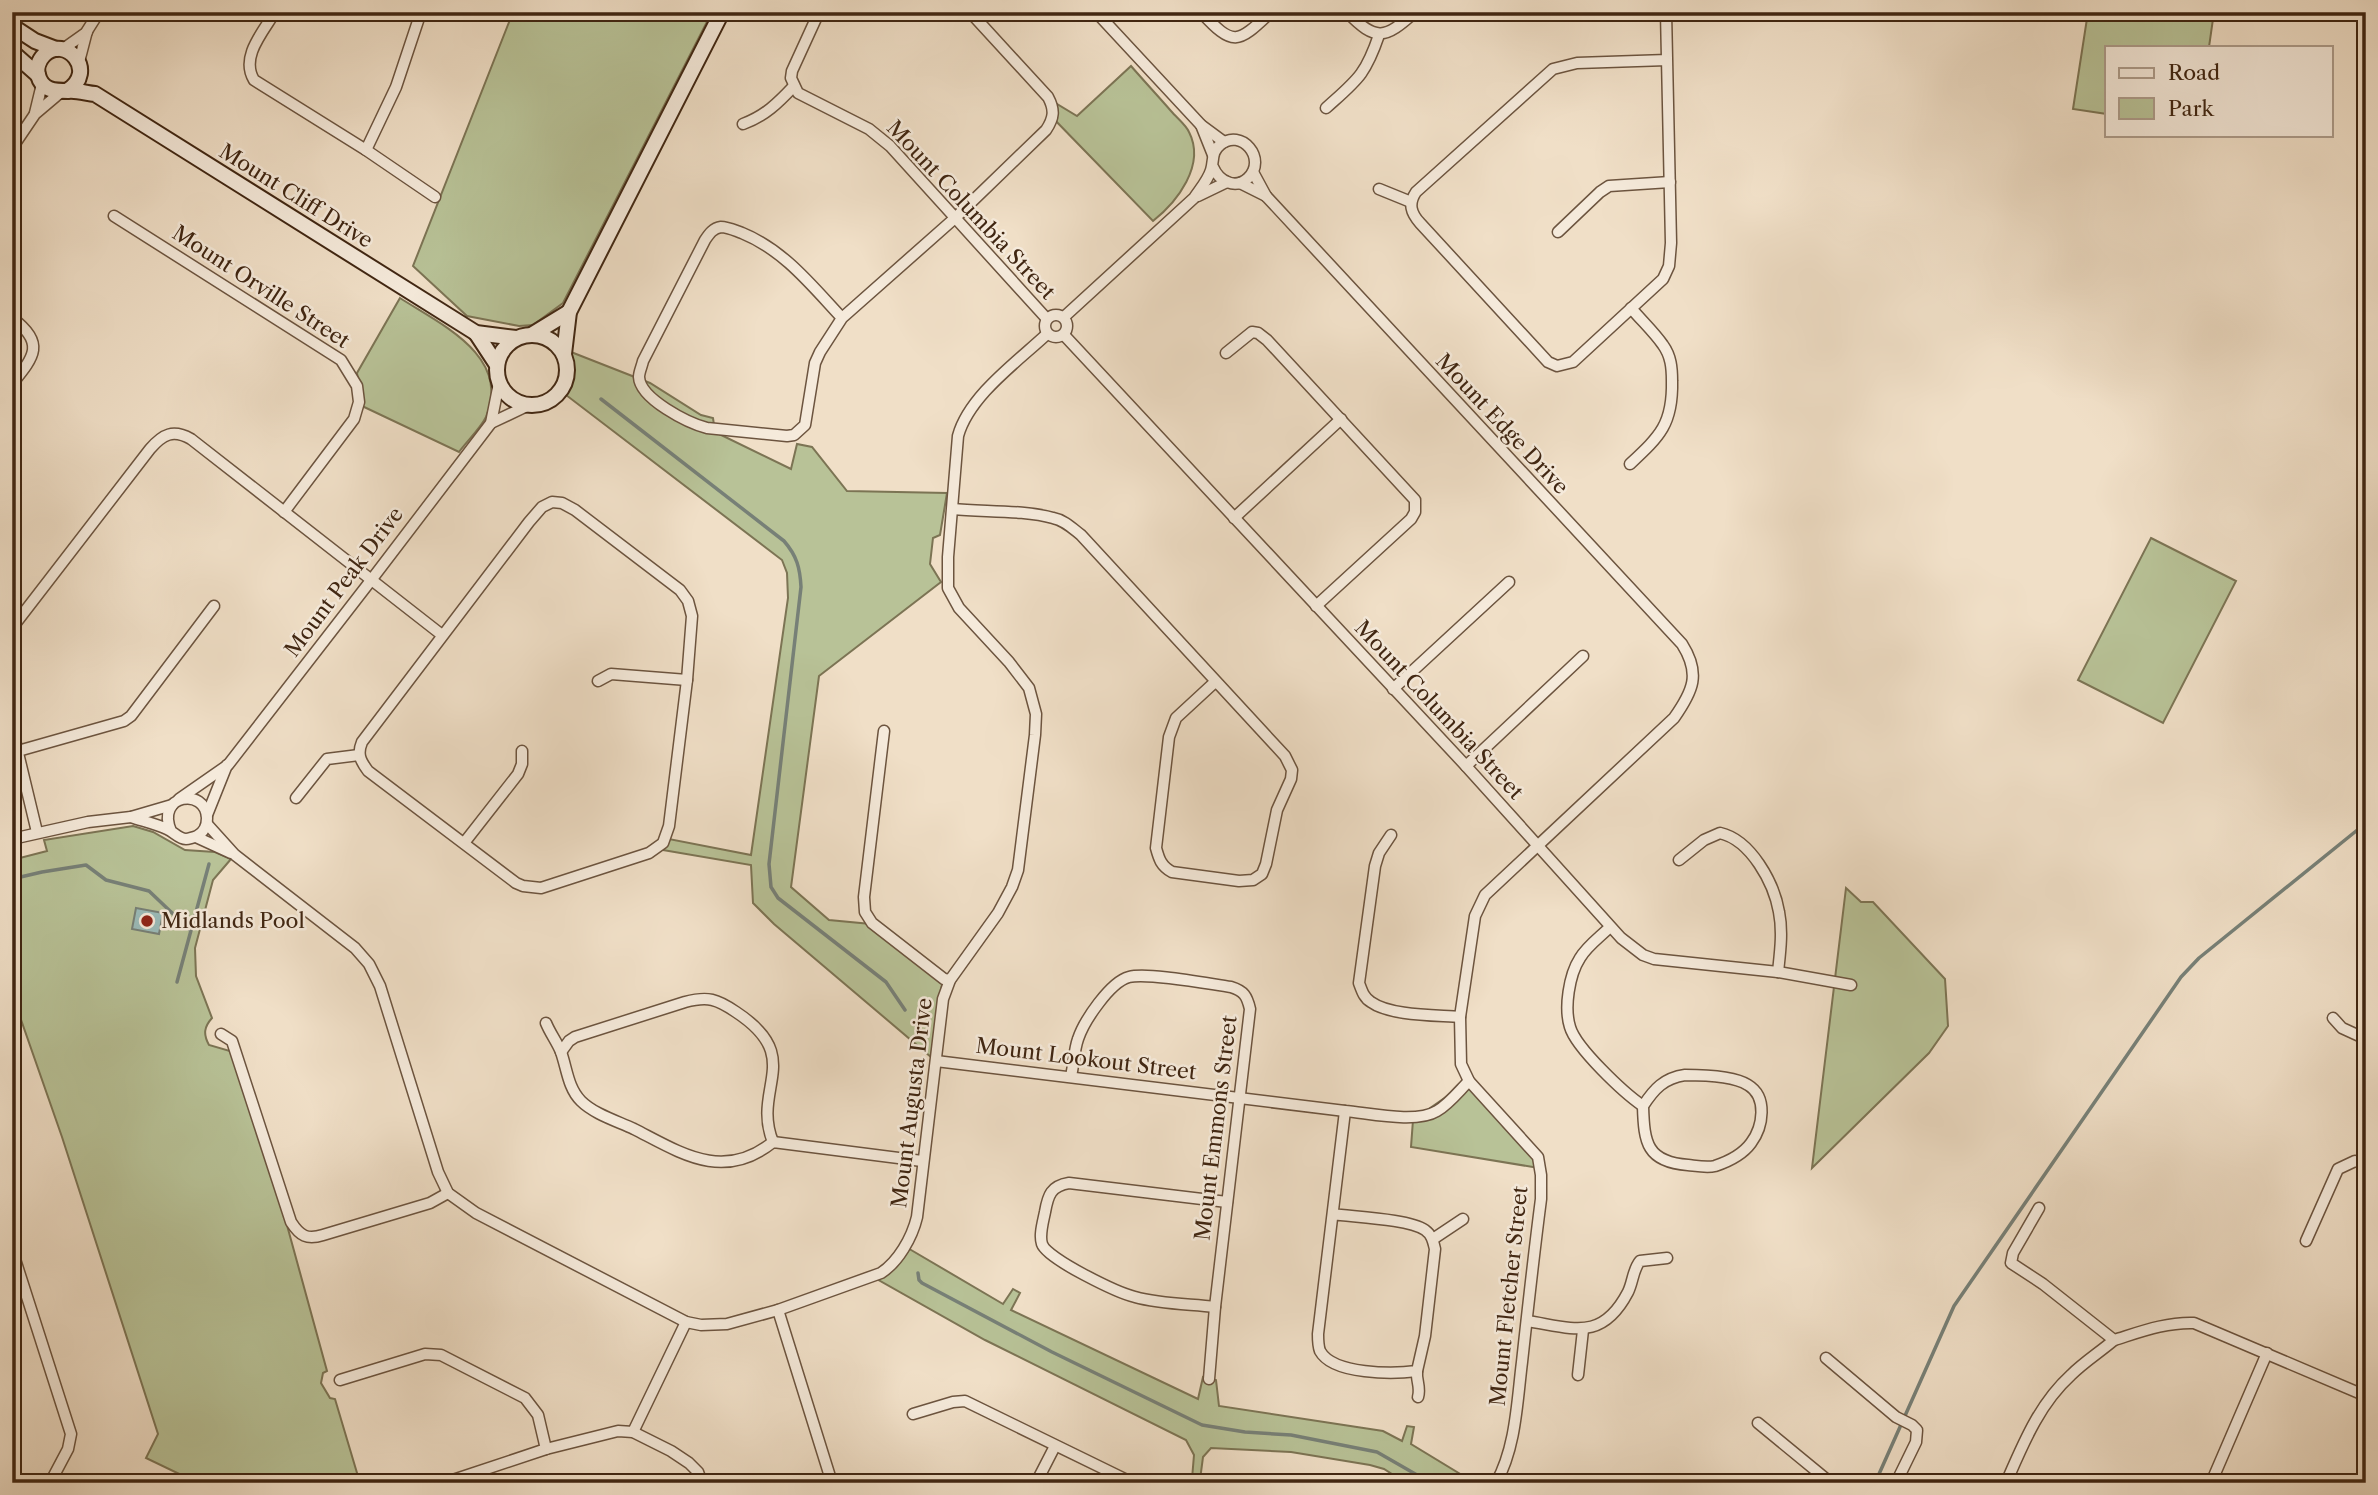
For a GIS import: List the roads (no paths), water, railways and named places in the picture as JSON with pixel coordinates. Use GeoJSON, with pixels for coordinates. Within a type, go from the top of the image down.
{"type":"FeatureCollection","features":[{"type":"Feature","properties":{"kind":"street"},"geometry":{"type":"LineString","coordinates":[[12,148],[35,114],[78,82],[88,31],[99,12]]}},
{"type":"Feature","properties":{"kind":"street"},"geometry":{"type":"LineString","coordinates":[[275,12],[250,55],[249,72],[254,80],[435,197]]}},
{"type":"Feature","properties":{"kind":"street"},"geometry":{"type":"LineString","coordinates":[[366,150],[396,87],[422,12]]}},
{"type":"Feature","properties":{"kind":"street","name":"Mount Peak Drive"},"geometry":{"type":"LineString","coordinates":[[491,423],[529,405],[542,404],[559,392],[567,375],[564,354],[569,312],[722,12]]}},
{"type":"Feature","properties":{"kind":"street"},"geometry":{"type":"LineString","coordinates":[[743,124],[757,119],[774,107],[794,86],[792,71],[819,12]]}},
{"type":"Feature","properties":{"kind":"street"},"geometry":{"type":"LineString","coordinates":[[842,318],[792,264],[779,254],[751,237],[720,227],[712,230],[705,240],[643,361],[639,376],[641,385],[655,401],[696,425],[787,436],[794,435],[805,425],[815,363],[842,318],[955,218],[1046,130],[1052,120],[1054,112],[1048,97],[970,12]]}},
{"type":"Feature","properties":{"kind":"street","name":"Mount Edge Drive"},"geometry":{"type":"LineString","coordinates":[[1096,12],[1201,125],[1224,142],[1239,140],[1251,148],[1256,162],[1253,172],[1266,197],[1682,644],[1690,656],[1693,684]]}},
{"type":"Feature","properties":{"kind":"street"},"geometry":{"type":"LineString","coordinates":[[1201,12],[1217,30],[1233,38],[1248,34],[1271,12]]}},
{"type":"Feature","properties":{"kind":"street"},"geometry":{"type":"LineString","coordinates":[[1347,12],[1363,28],[1379,35],[1394,31],[1415,12]]}},
{"type":"Feature","properties":{"kind":"street"},"geometry":{"type":"LineString","coordinates":[[1666,12],[1671,243],[1669,266],[1663,279],[1573,362],[1557,366],[1548,362],[1419,223],[1413,215],[1411,202],[1416,192],[1553,69],[1577,63],[1667,60]]}},
{"type":"Feature","properties":{"kind":"street"},"geometry":{"type":"LineString","coordinates":[[12,26],[35,41],[75,56],[80,65]]}},
{"type":"Feature","properties":{"kind":"street"},"geometry":{"type":"LineString","coordinates":[[35,114],[40,79],[39,62],[43,56],[88,31]]}},
{"type":"Feature","properties":{"kind":"street"},"geometry":{"type":"LineString","coordinates":[[1326,107],[1360,77],[1368,65],[1379,35]]}},
{"type":"Feature","properties":{"kind":"street"},"geometry":{"type":"LineString","coordinates":[[12,52],[47,89],[64,91]]}},
{"type":"Feature","properties":{"kind":"street","name":"Mount Cliff Drive"},"geometry":{"type":"LineString","coordinates":[[80,65],[95,94]]}},
{"type":"Feature","properties":{"kind":"street","name":"Mount Columbia Street"},"geometry":{"type":"LineString","coordinates":[[794,86],[798,93],[869,129],[879,137],[1047,319]]}},
{"type":"Feature","properties":{"kind":"street","name":"Mount Cliff Drive"},"geometry":{"type":"LineString","coordinates":[[64,91],[95,94],[476,333],[516,338]]}},
{"type":"Feature","properties":{"kind":"street","name":"Mount Edge Drive"},"geometry":{"type":"LineString","coordinates":[[1201,125],[1213,155],[1213,167]]}},
{"type":"Feature","properties":{"kind":"street"},"geometry":{"type":"LineString","coordinates":[[1213,155],[1217,147],[1224,142]]}},
{"type":"Feature","properties":{"kind":"street"},"geometry":{"type":"LineString","coordinates":[[1194,198],[1227,182],[1217,175],[1213,167]]}},
{"type":"Feature","properties":{"kind":"street"},"geometry":{"type":"LineString","coordinates":[[1063,317],[1194,198],[1213,167]]}},
{"type":"Feature","properties":{"kind":"street"},"geometry":{"type":"LineString","coordinates":[[1240,183],[1253,172]]}},
{"type":"Feature","properties":{"kind":"street","name":"Mount Edge Drive"},"geometry":{"type":"LineString","coordinates":[[1227,182],[1240,183],[1266,197]]}},
{"type":"Feature","properties":{"kind":"street"},"geometry":{"type":"LineString","coordinates":[[1558,232],[1609,186],[1670,182]]}},
{"type":"Feature","properties":{"kind":"street"},"geometry":{"type":"LineString","coordinates":[[1379,189],[1411,202]]}},
{"type":"Feature","properties":{"kind":"street","name":"Mount Orville Street"},"geometry":{"type":"LineString","coordinates":[[114,216],[341,360],[355,379],[359,402],[351,427],[284,512]]}},
{"type":"Feature","properties":{"kind":"street"},"geometry":{"type":"LineString","coordinates":[[1630,464],[1665,427],[1670,416],[1672,393],[1672,368],[1668,354],[1663,344],[1631,308]]}},
{"type":"Feature","properties":{"kind":"street"},"geometry":{"type":"LineString","coordinates":[[496,366],[503,349],[516,338],[533,334],[569,312]]}},
{"type":"Feature","properties":{"kind":"street"},"geometry":{"type":"LineString","coordinates":[[1055,315],[1063,317],[1067,328],[1064,335],[1055,338],[1047,334],[1044,326],[1047,319],[1055,315]]}},
{"type":"Feature","properties":{"kind":"street"},"geometry":{"type":"LineString","coordinates":[[12,318],[26,330],[35,348],[32,358],[12,384]]}},
{"type":"Feature","properties":{"kind":"street","name":"Mount Cliff Drive"},"geometry":{"type":"LineString","coordinates":[[476,333],[496,366]]}},
{"type":"Feature","properties":{"kind":"street"},"geometry":{"type":"LineString","coordinates":[[1226,353],[1249,334],[1258,333],[1267,340],[1412,495],[1416,505],[1410,519],[1316,606]]}},
{"type":"Feature","properties":{"kind":"street"},"geometry":{"type":"LineString","coordinates":[[533,334],[554,342],[564,354]]}},
{"type":"Feature","properties":{"kind":"street","name":"Mount Augusta Drive"},"geometry":{"type":"LineString","coordinates":[[448,1193],[476,1213],[686,1322],[701,1325],[727,1324],[778,1310],[872,1277],[889,1268],[908,1240],[915,1224],[940,1017],[950,980],[1009,896],[1015,879],[1036,714],[1029,688],[1020,674],[952,598],[948,580],[957,445],[965,417],[977,400],[1047,334]]}},
{"type":"Feature","properties":{"kind":"street","name":"Mount Columbia Street"},"geometry":{"type":"LineString","coordinates":[[1064,335],[1466,766],[1609,927],[1633,948],[1654,959],[1778,972],[1851,985]]}},
{"type":"Feature","properties":{"kind":"street","name":"Mount Peak Drive"},"geometry":{"type":"LineString","coordinates":[[196,837],[203,831],[228,765],[491,423],[499,383],[496,366]]}},
{"type":"Feature","properties":{"kind":"street"},"geometry":{"type":"LineString","coordinates":[[499,383],[510,397],[529,405]]}},
{"type":"Feature","properties":{"kind":"street"},"geometry":{"type":"LineString","coordinates":[[1234,518],[1340,419]]}},
{"type":"Feature","properties":{"kind":"street"},"geometry":{"type":"LineString","coordinates":[[12,628],[160,437],[177,433],[191,439],[442,635]]}},
{"type":"Feature","properties":{"kind":"street"},"geometry":{"type":"LineString","coordinates":[[552,502],[562,503],[575,510],[680,590],[688,601],[692,616],[669,826],[663,843],[656,850],[537,888],[516,883],[368,771],[359,755],[362,741],[442,635],[542,507],[552,502]]}},
{"type":"Feature","properties":{"kind":"street"},"geometry":{"type":"LineString","coordinates":[[953,509],[1055,518],[1068,524],[1284,756],[1292,770],[1291,779],[1278,810],[1266,864],[1262,874],[1253,880],[1239,881],[1172,872],[1165,869],[1156,848],[1169,737],[1173,724],[1215,682]]}},
{"type":"Feature","properties":{"kind":"street"},"geometry":{"type":"LineString","coordinates":[[1393,689],[1508,582]]}},
{"type":"Feature","properties":{"kind":"street"},"geometry":{"type":"LineString","coordinates":[[18,751],[124,721],[131,716],[214,606]]}},
{"type":"Feature","properties":{"kind":"street"},"geometry":{"type":"LineString","coordinates":[[1466,766],[1583,656]]}},
{"type":"Feature","properties":{"kind":"street"},"geometry":{"type":"LineString","coordinates":[[598,681],[611,674],[687,680]]}},
{"type":"Feature","properties":{"kind":"street","name":"Mount Fletcher Street"},"geometry":{"type":"LineString","coordinates":[[1496,1483],[1505,1467],[1509,1452],[1541,1199],[1539,1162],[1531,1147],[1469,1081],[1461,1064],[1460,1017],[1472,929],[1485,895],[1674,718],[1687,700],[1693,684]]}},
{"type":"Feature","properties":{"kind":"street"},"geometry":{"type":"LineString","coordinates":[[12,728],[37,832]]}},
{"type":"Feature","properties":{"kind":"street"},"geometry":{"type":"LineString","coordinates":[[884,731],[864,897],[865,912],[873,923],[944,979],[950,980]]}},
{"type":"Feature","properties":{"kind":"street"},"geometry":{"type":"LineString","coordinates":[[464,844],[518,774],[522,764],[522,751]]}},
{"type":"Feature","properties":{"kind":"street"},"geometry":{"type":"LineString","coordinates":[[296,798],[327,759],[359,755]]}},
{"type":"Feature","properties":{"kind":"street","name":"Mount Peak Drive"},"geometry":{"type":"LineString","coordinates":[[176,802],[228,765]]}},
{"type":"Feature","properties":{"kind":"street"},"geometry":{"type":"LineString","coordinates":[[12,839],[88,822],[131,817],[189,798],[204,807],[207,819],[235,855]]}},
{"type":"Feature","properties":{"kind":"street"},"geometry":{"type":"LineString","coordinates":[[171,831],[167,813],[176,802]]}},
{"type":"Feature","properties":{"kind":"street"},"geometry":{"type":"LineString","coordinates":[[131,817],[171,831],[178,837],[196,837],[235,855],[355,948],[369,964],[380,986],[438,1172],[448,1193],[430,1203],[312,1239],[303,1236],[291,1222],[232,1041],[221,1034]]}},
{"type":"Feature","properties":{"kind":"street"},"geometry":{"type":"LineString","coordinates":[[1679,860],[1704,840],[1720,833],[1736,839],[1749,852],[1774,892],[1781,939],[1778,972]]}},
{"type":"Feature","properties":{"kind":"street"},"geometry":{"type":"LineString","coordinates":[[1391,835],[1379,853],[1375,866],[1359,983],[1363,994],[1370,1002],[1382,1007],[1460,1017]]}},
{"type":"Feature","properties":{"kind":"street"},"geometry":{"type":"LineString","coordinates":[[1609,927],[1581,956],[1575,967],[1570,989],[1570,1026],[1574,1037],[1614,1082],[1643,1106],[1645,1140],[1651,1150],[1661,1159],[1675,1164],[1711,1167],[1726,1162],[1750,1145],[1756,1135],[1762,1105],[1751,1087],[1741,1081],[1701,1075],[1673,1077],[1661,1084],[1643,1106]]}},
{"type":"Feature","properties":{"kind":"street","name":"Mount Emmons Street"},"geometry":{"type":"LineString","coordinates":[[1071,1076],[1078,1040],[1084,1026],[1105,996],[1128,977],[1158,977],[1231,987],[1246,995],[1250,1009],[1238,1097],[1209,1379]]}},
{"type":"Feature","properties":{"kind":"street"},"geometry":{"type":"LineString","coordinates":[[561,1052],[575,1037],[685,1002],[700,998],[722,1003],[750,1023],[772,1048],[768,1120],[773,1142]]}},
{"type":"Feature","properties":{"kind":"street"},"geometry":{"type":"LineString","coordinates":[[2333,1018],[2342,1028],[2366,1039]]}},
{"type":"Feature","properties":{"kind":"street"},"geometry":{"type":"LineString","coordinates":[[546,1023],[561,1052],[570,1083],[582,1102],[694,1159],[722,1163],[737,1160],[763,1151],[773,1142],[922,1161]]}},
{"type":"Feature","properties":{"kind":"street","name":"Mount Lookout Street"},"geometry":{"type":"LineString","coordinates":[[936,1061],[1412,1117],[1430,1115],[1448,1103],[1469,1081]]}},
{"type":"Feature","properties":{"kind":"street"},"geometry":{"type":"LineString","coordinates":[[1345,1111],[1318,1334],[1321,1352],[1339,1366],[1385,1373],[1417,1371]]}},
{"type":"Feature","properties":{"kind":"street"},"geometry":{"type":"LineString","coordinates":[[2306,1241],[2338,1169],[2355,1161],[2366,1164]]}},
{"type":"Feature","properties":{"kind":"street"},"geometry":{"type":"LineString","coordinates":[[1215,1307],[1144,1299],[1126,1294],[1052,1256],[1042,1245],[1041,1237],[1047,1197],[1059,1185],[1069,1183],[1227,1202]]}},
{"type":"Feature","properties":{"kind":"street"},"geometry":{"type":"LineString","coordinates":[[2039,1208],[2013,1253],[2011,1262],[2114,1340]]}},
{"type":"Feature","properties":{"kind":"street"},"geometry":{"type":"LineString","coordinates":[[1333,1214],[1411,1225],[1428,1232],[1433,1239],[1435,1249],[1425,1336],[1416,1378],[1420,1386],[1418,1397]]}},
{"type":"Feature","properties":{"kind":"street"},"geometry":{"type":"LineString","coordinates":[[1433,1239],[1463,1219]]}},
{"type":"Feature","properties":{"kind":"street"},"geometry":{"type":"LineString","coordinates":[[12,1250],[71,1434],[68,1449],[50,1483]]}},
{"type":"Feature","properties":{"kind":"street"},"geometry":{"type":"LineString","coordinates":[[1527,1321],[1583,1329],[1601,1323],[1615,1312],[1630,1289],[1636,1265],[1640,1261],[1667,1258]]}},
{"type":"Feature","properties":{"kind":"street"},"geometry":{"type":"LineString","coordinates":[[778,1310],[832,1483]]}},
{"type":"Feature","properties":{"kind":"street"},"geometry":{"type":"LineString","coordinates":[[633,1432],[686,1322]]}},
{"type":"Feature","properties":{"kind":"street"},"geometry":{"type":"LineString","coordinates":[[2006,1483],[2020,1447],[2040,1412],[2069,1376],[2114,1340],[2175,1323],[2194,1322],[2366,1396]]}},
{"type":"Feature","properties":{"kind":"street"},"geometry":{"type":"LineString","coordinates":[[1578,1375],[1583,1329]]}},
{"type":"Feature","properties":{"kind":"street"},"geometry":{"type":"LineString","coordinates":[[2211,1483],[2267,1353]]}},
{"type":"Feature","properties":{"kind":"street"},"geometry":{"type":"LineString","coordinates":[[340,1380],[425,1354],[441,1355],[525,1398],[538,1415],[546,1449]]}},
{"type":"Feature","properties":{"kind":"street"},"geometry":{"type":"LineString","coordinates":[[1826,1358],[1896,1417],[1912,1424],[1917,1430],[1916,1442],[1896,1483]]}},
{"type":"Feature","properties":{"kind":"street"},"geometry":{"type":"LineString","coordinates":[[913,1414],[965,1401],[1133,1483]]}},
{"type":"Feature","properties":{"kind":"street"},"geometry":{"type":"LineString","coordinates":[[1758,1423],[1831,1483]]}},
{"type":"Feature","properties":{"kind":"street"},"geometry":{"type":"LineString","coordinates":[[450,1483],[546,1449],[618,1431],[633,1432],[690,1463],[698,1472],[702,1483]]}},
{"type":"Feature","properties":{"kind":"street"},"geometry":{"type":"LineString","coordinates":[[1036,1483],[1055,1446]]}},
{"type":"Feature","properties":{"kind":"water","name":"Midlands Pool"},"geometry":{"type":"Polygon","coordinates":[[[136,908],[163,913],[159,934],[132,929],[136,908]]]}},
{"type":"Feature","properties":{"kind":"waterway"},"geometry":{"type":"LineString","coordinates":[[601,399],[784,541],[795,557],[801,587],[769,864],[771,887],[778,898],[886,982],[905,1010]]}},
{"type":"Feature","properties":{"kind":"waterway"},"geometry":{"type":"LineString","coordinates":[[1875,1483],[1954,1306],[2181,977],[2199,958],[2366,823]]}},
{"type":"Feature","properties":{"kind":"waterway"},"geometry":{"type":"LineString","coordinates":[[177,982],[209,864]]}},
{"type":"Feature","properties":{"kind":"waterway"},"geometry":{"type":"LineString","coordinates":[[12,879],[86,865],[106,880],[149,891],[190,930]]}},
{"type":"Feature","properties":{"kind":"waterway"},"geometry":{"type":"LineString","coordinates":[[918,1273],[922,1283],[1052,1352],[1202,1425],[1245,1432],[1291,1435],[1377,1452],[1431,1483]]}},
{"type":"Feature","properties":{"kind":"place","name":"Midlands Pool"},"geometry":{"type":"Point","coordinates":[147,921]}}]}
